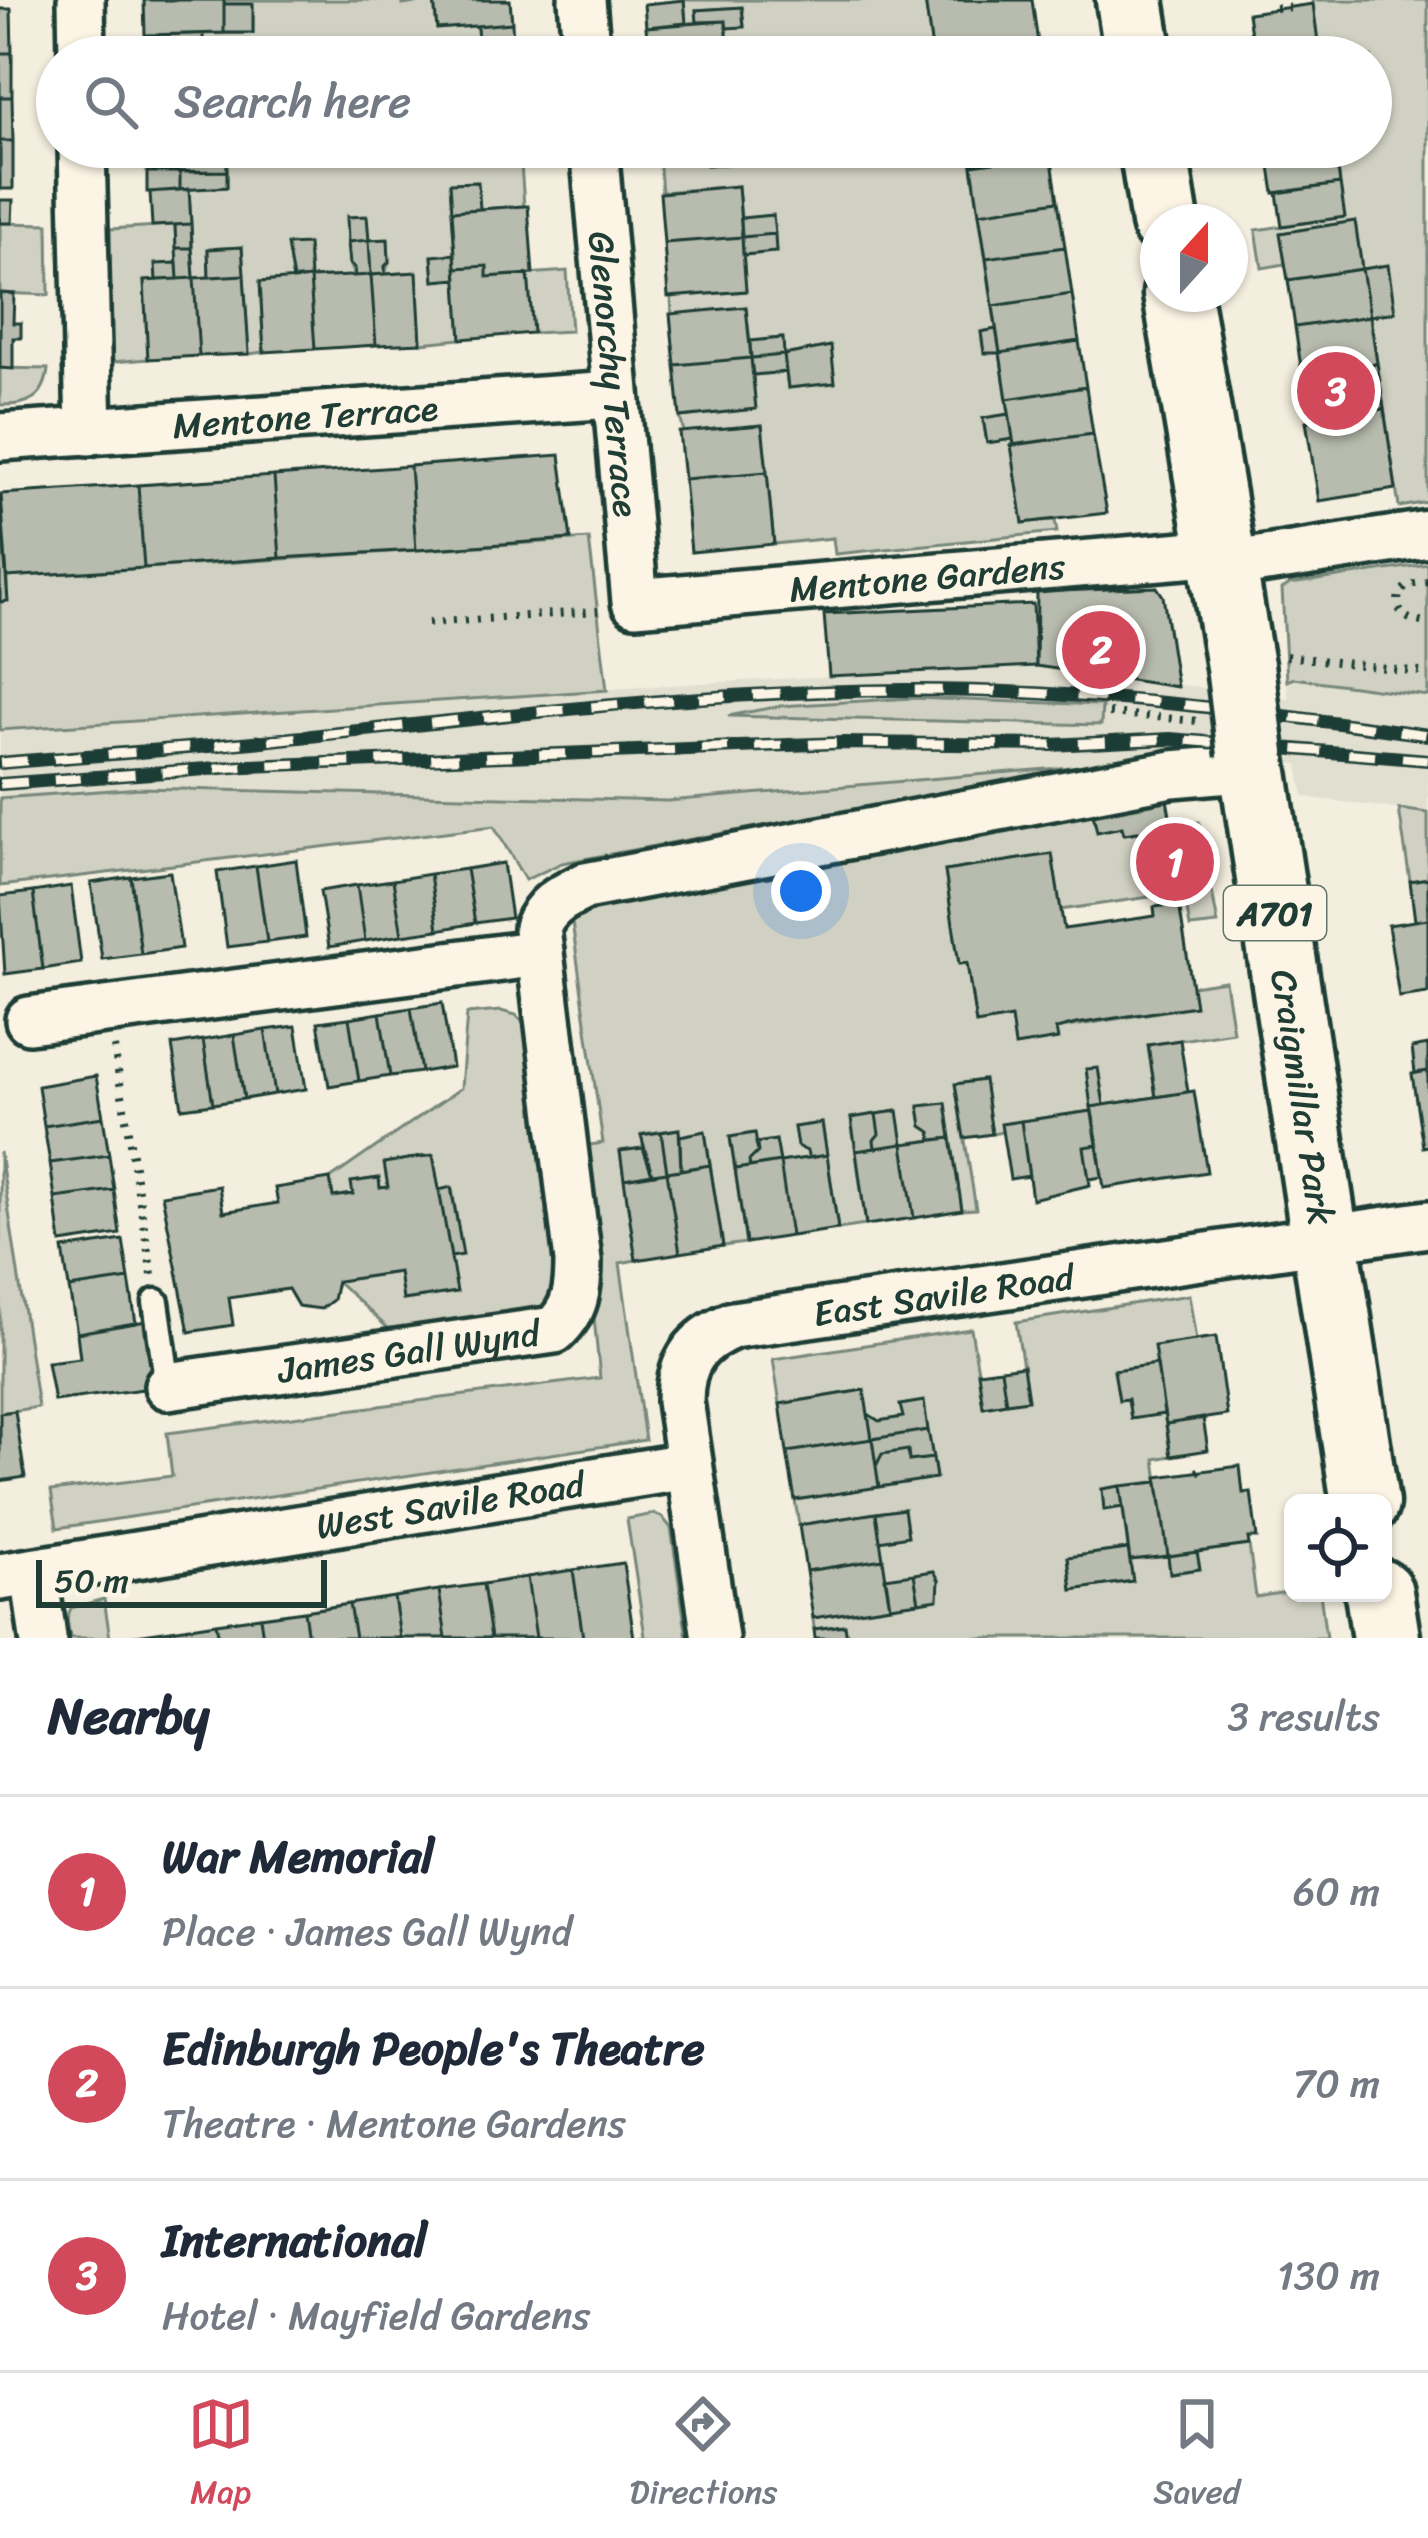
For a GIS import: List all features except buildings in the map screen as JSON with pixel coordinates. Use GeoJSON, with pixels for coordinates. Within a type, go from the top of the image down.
{"type":"FeatureCollection","features":[{"type":"Feature","properties":{"kind":"main road"},"geometry":{"type":"LineString","coordinates":[[1130,0],[1136,36]]}},
{"type":"Feature","properties":{"kind":"main road"},"geometry":{"type":"LineString","coordinates":[[1156,168],[1162,204]]}},
{"type":"Feature","properties":{"kind":"main road","name":"A701"},"geometry":{"type":"LineString","coordinates":[[1180,312],[1220,559]]}},
{"type":"Feature","properties":{"kind":"main road","name":"Craigmillar Park"},"geometry":{"type":"LineString","coordinates":[[1220,559],[1364,1494]]}},
{"type":"Feature","properties":{"kind":"main road"},"geometry":{"type":"LineString","coordinates":[[1380,1602],[1386,1638]]}},
{"type":"Feature","properties":{"kind":"street"},"geometry":{"type":"LineString","coordinates":[[81,0],[82,36]]}},
{"type":"Feature","properties":{"kind":"street"},"geometry":{"type":"LineString","coordinates":[[583,0],[586,36]]}},
{"type":"Feature","properties":{"kind":"street"},"geometry":{"type":"LineString","coordinates":[[83,168],[89,432]]}},
{"type":"Feature","properties":{"kind":"street","name":"Glenorchy Terrace"},"geometry":{"type":"LineString","coordinates":[[596,168],[614,395],[616,607]]}},
{"type":"Feature","properties":{"kind":"street","name":"Mentone Terrace"},"geometry":{"type":"LineString","coordinates":[[0,437],[614,395]]}},
{"type":"Feature","properties":{"kind":"street","name":"Mentone Gardens"},"geometry":{"type":"LineString","coordinates":[[616,607],[1220,559],[1428,534]]}},
{"type":"Feature","properties":{"kind":"street","name":"James Gall Wynd"},"geometry":{"type":"LineString","coordinates":[[168,1386],[554,1330],[562,1322],[576,1297],[578,1261],[537,928],[555,901],[585,886],[1252,760]]}},
{"type":"Feature","properties":{"kind":"street"},"geometry":{"type":"LineString","coordinates":[[28,1020],[540,953]]}},
{"type":"Feature","properties":{"kind":"street"},"geometry":{"type":"LineString","coordinates":[[1322,1241],[1428,1224]]}},
{"type":"Feature","properties":{"kind":"street","name":"East Savile Road"},"geometry":{"type":"LineString","coordinates":[[687,1466],[680,1401],[686,1360],[700,1342],[733,1325],[1322,1241]]}},
{"type":"Feature","properties":{"kind":"street"},"geometry":{"type":"LineString","coordinates":[[687,1466],[715,1638]]}},
{"type":"Feature","properties":{"kind":"street","name":"West Savile Road"},"geometry":{"type":"LineString","coordinates":[[17,1575],[687,1466]]}},
{"type":"Feature","properties":{"kind":"street"},"geometry":{"type":"LineString","coordinates":[[17,1575],[43,1638]]}},
{"type":"Feature","properties":{"kind":"lane"},"geometry":{"type":"LineString","coordinates":[[156,1302],[168,1386]]}},
{"type":"Feature","properties":{"kind":"path"},"geometry":{"type":"LineString","coordinates":[[1275,8],[1296,7]]}},
{"type":"Feature","properties":{"kind":"path"},"geometry":{"type":"LineString","coordinates":[[1428,582],[1409,585],[1399,593],[1397,604],[1408,620],[1428,623]]}},
{"type":"Feature","properties":{"kind":"path"},"geometry":{"type":"LineString","coordinates":[[428,623],[616,607]]}},
{"type":"Feature","properties":{"kind":"path"},"geometry":{"type":"LineString","coordinates":[[1238,657],[1428,673]]}},
{"type":"Feature","properties":{"kind":"path"},"geometry":{"type":"LineString","coordinates":[[1109,713],[1177,719]]}},
{"type":"Feature","properties":{"kind":"path"},"geometry":{"type":"LineString","coordinates":[[108,1010],[156,1302]]}},
{"type":"Feature","properties":{"kind":"shaded area"},"geometry":{"type":"Polygon","coordinates":[[[224,0],[402,0],[403,5],[434,0],[437,29],[477,26],[478,36],[203,36],[253,33],[253,4],[224,4],[224,0]]]}},
{"type":"Feature","properties":{"kind":"shaded area"},"geometry":{"type":"Polygon","coordinates":[[[684,0],[925,0],[930,36],[727,36],[726,28],[744,26],[742,7],[696,10],[697,22],[686,23],[684,0]]]}},
{"type":"Feature","properties":{"kind":"shaded area"},"geometry":{"type":"Polygon","coordinates":[[[1312,0],[1428,0],[1428,502],[1399,507],[1370,316],[1395,312],[1362,269],[1355,222],[1281,233],[1285,264],[1262,268],[1256,230],[1344,217],[1338,168],[1392,168],[1392,36],[1317,36],[1312,0]]]}},
{"type":"Feature","properties":{"kind":"shaded area"},"geometry":{"type":"Polygon","coordinates":[[[227,168],[521,168],[524,206],[480,209],[477,182],[450,184],[455,254],[432,256],[434,280],[457,279],[461,339],[421,343],[416,272],[385,274],[388,240],[369,240],[348,217],[355,276],[310,278],[288,245],[293,280],[260,282],[264,352],[249,354],[242,247],[208,249],[209,277],[194,278],[189,189],[227,187],[227,168]]]}},
{"type":"Feature","properties":{"kind":"shaded area"},"geometry":{"type":"Polygon","coordinates":[[[660,168],[972,168],[996,329],[981,332],[984,352],[1000,353],[1009,414],[983,419],[987,442],[1013,439],[1023,522],[1055,520],[1057,532],[835,554],[833,538],[774,544],[762,425],[684,432],[680,417],[755,409],[753,375],[786,372],[788,388],[835,382],[830,346],[784,355],[782,338],[750,341],[746,308],[672,315],[671,297],[746,291],[743,255],[776,252],[773,216],[741,218],[738,186],[662,192],[660,168]]]}},
{"type":"Feature","properties":{"kind":"shaded area"},"geometry":{"type":"Polygon","coordinates":[[[0,223],[48,224],[49,295],[0,293],[0,223]]]}},
{"type":"Feature","properties":{"kind":"shaded area"},"geometry":{"type":"Polygon","coordinates":[[[175,225],[177,263],[155,265],[156,280],[144,282],[148,359],[111,362],[110,229],[175,225]]]}},
{"type":"Feature","properties":{"kind":"shaded area"},"geometry":{"type":"Polygon","coordinates":[[[567,271],[571,331],[533,333],[528,274],[567,271]]]}},
{"type":"Feature","properties":{"kind":"shaded area"},"geometry":{"type":"Polygon","coordinates":[[[0,368],[48,369],[33,399],[0,405],[0,368]]]}},
{"type":"Feature","properties":{"kind":"shaded area"},"geometry":{"type":"Polygon","coordinates":[[[589,539],[607,690],[0,730],[0,602],[7,600],[7,577],[589,539]]]}},
{"type":"Feature","properties":{"kind":"shaded area"},"geometry":{"type":"Polygon","coordinates":[[[1428,564],[1428,696],[1294,678],[1287,681],[1282,589],[1428,564]]]}},
{"type":"Feature","properties":{"kind":"shaded area"},"geometry":{"type":"Polygon","coordinates":[[[1036,666],[1289,699],[1287,681],[1294,678],[1428,696],[1428,813],[1304,797],[1298,764],[1175,754],[668,801],[141,788],[0,798],[0,730],[701,683],[1036,666]]]}},
{"type":"Feature","properties":{"kind":"shaded area"},"geometry":{"type":"Polygon","coordinates":[[[912,698],[1102,705],[1101,725],[728,716],[780,706],[912,698]]]}},
{"type":"Feature","properties":{"kind":"shaded area"},"geometry":{"type":"Polygon","coordinates":[[[1094,765],[562,863],[525,880],[494,826],[0,886],[0,798],[141,788],[668,801],[1094,765]]]}},
{"type":"Feature","properties":{"kind":"shaded area"},"geometry":{"type":"Polygon","coordinates":[[[1090,799],[1125,834],[1199,822],[1218,924],[1190,927],[1184,892],[1060,910],[1052,854],[945,871],[959,963],[967,963],[976,1023],[1011,1018],[1016,1045],[1057,1039],[1056,1029],[1194,1006],[1192,986],[1225,981],[1233,1032],[1148,1045],[1156,1097],[1104,1105],[1098,1068],[1087,1069],[1092,1111],[1002,1124],[1002,1132],[992,1134],[983,1080],[956,1084],[976,1209],[962,1210],[945,1103],[919,1107],[922,1125],[931,1132],[932,1140],[903,1144],[897,1111],[851,1118],[866,1225],[838,1229],[822,1123],[794,1127],[797,1145],[809,1158],[780,1162],[776,1140],[756,1143],[754,1133],[730,1137],[746,1243],[723,1246],[705,1132],[680,1136],[678,1129],[642,1134],[643,1148],[620,1152],[636,1260],[620,1263],[645,1440],[57,1528],[51,1491],[172,1476],[167,1433],[600,1378],[577,1147],[603,1143],[570,908],[1090,799]]]}},
{"type":"Feature","properties":{"kind":"shaded area"},"geometry":{"type":"Polygon","coordinates":[[[1399,809],[1428,813],[1428,878],[1410,881],[1399,809]]]}},
{"type":"Feature","properties":{"kind":"shaded area"},"geometry":{"type":"Polygon","coordinates":[[[501,1011],[516,1015],[527,1027],[565,1280],[546,1306],[392,1332],[337,1281],[399,1272],[404,1300],[456,1292],[451,1257],[462,1254],[452,1188],[439,1190],[433,1156],[388,1187],[380,1188],[378,1178],[352,1182],[353,1194],[333,1197],[330,1179],[461,1088],[467,1014],[501,1011]]]}},
{"type":"Feature","properties":{"kind":"shaded area"},"geometry":{"type":"Polygon","coordinates":[[[0,1152],[38,1407],[0,1413],[0,1152]]]}},
{"type":"Feature","properties":{"kind":"shaded area"},"geometry":{"type":"Polygon","coordinates":[[[1189,1295],[1196,1340],[1157,1364],[1115,1370],[1119,1399],[1128,1399],[1131,1418],[1164,1414],[1171,1456],[1155,1459],[1158,1482],[1102,1489],[1105,1509],[1123,1507],[1128,1549],[1068,1557],[1072,1590],[1132,1581],[1130,1560],[1168,1556],[1171,1573],[1199,1569],[1197,1552],[1249,1545],[1256,1597],[1284,1592],[1284,1602],[1321,1602],[1326,1638],[886,1638],[885,1632],[847,1638],[844,1625],[814,1629],[813,1618],[937,1599],[939,1580],[885,1578],[880,1541],[904,1509],[799,1525],[795,1500],[936,1477],[923,1402],[901,1405],[903,1417],[879,1421],[868,1414],[863,1390],[780,1404],[773,1359],[971,1329],[984,1407],[1028,1399],[1016,1322],[1189,1295]]]}},
{"type":"Feature","properties":{"kind":"shaded area"},"geometry":{"type":"Polygon","coordinates":[[[654,1514],[671,1528],[687,1638],[635,1638],[645,1636],[627,1519],[654,1514]]]}},
{"type":"Feature","properties":{"kind":"shaded area"},"geometry":{"type":"Polygon","coordinates":[[[104,1599],[110,1638],[70,1638],[67,1618],[71,1608],[104,1599]]]}},
{"type":"Feature","properties":{"kind":"railway"},"geometry":{"type":"LineString","coordinates":[[0,763],[659,701],[904,690],[1101,697],[1428,735]]}},
{"type":"Feature","properties":{"kind":"railway"},"geometry":{"type":"LineString","coordinates":[[0,784],[248,766],[842,743],[1051,745],[1170,739],[1428,760]]}},
{"type":"Feature","properties":{"kind":"place","name":"International"},"geometry":{"type":"Point","coordinates":[1336,391]}},
{"type":"Feature","properties":{"kind":"place","name":"Edinburgh People's Theatre"},"geometry":{"type":"Point","coordinates":[1101,650]}},
{"type":"Feature","properties":{"kind":"place","name":"War Memorial"},"geometry":{"type":"Point","coordinates":[1175,862]}}]}
